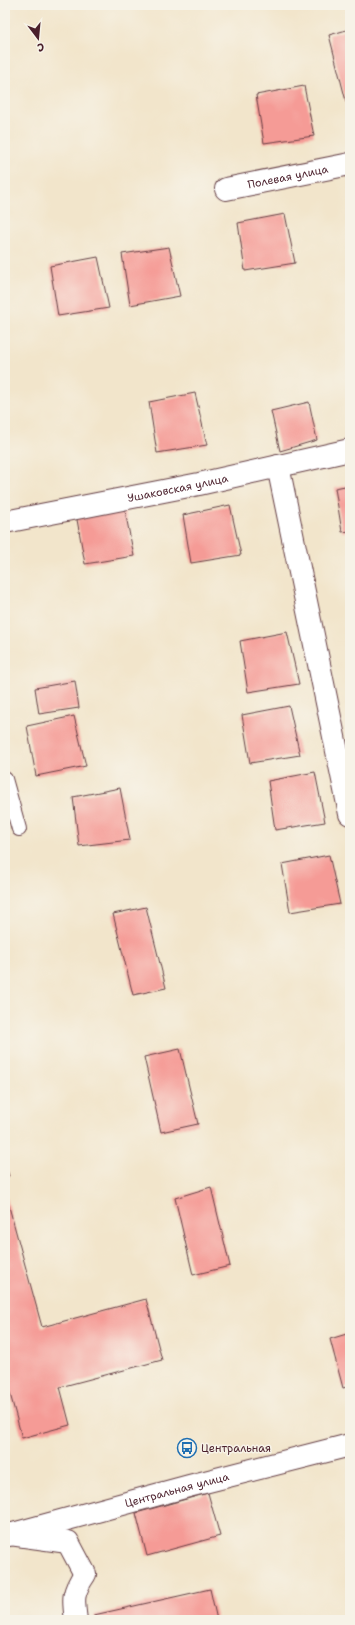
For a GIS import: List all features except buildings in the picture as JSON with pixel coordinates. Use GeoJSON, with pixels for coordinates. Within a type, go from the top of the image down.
{"type":"FeatureCollection","features":[{"type":"Feature","properties":{"kind":"street","name":"Полевая улица"},"geometry":{"type":"LineString","coordinates":[[226,189],[350,164]]}},
{"type":"Feature","properties":{"kind":"street","name":"Ушаковская улица"},"geometry":{"type":"LineString","coordinates":[[5,522],[184,487],[350,450]]}},
{"type":"Feature","properties":{"kind":"street"},"geometry":{"type":"LineString","coordinates":[[278,466],[350,814]]}},
{"type":"Feature","properties":{"kind":"street","name":"Центральная улица"},"geometry":{"type":"LineString","coordinates":[[7,1533],[350,1446]]}},
{"type":"Feature","properties":{"kind":"street"},"geometry":{"type":"LineString","coordinates":[[7,1533],[68,1542],[85,1574],[78,1585],[73,1600],[76,1620]]}},
{"type":"Feature","properties":{"kind":"lane"},"geometry":{"type":"LineString","coordinates":[[5,779],[19,829]]}},
{"type":"Feature","properties":{"kind":"place","name":"Центральная"},"geometry":{"type":"Point","coordinates":[187,1448]}}]}
